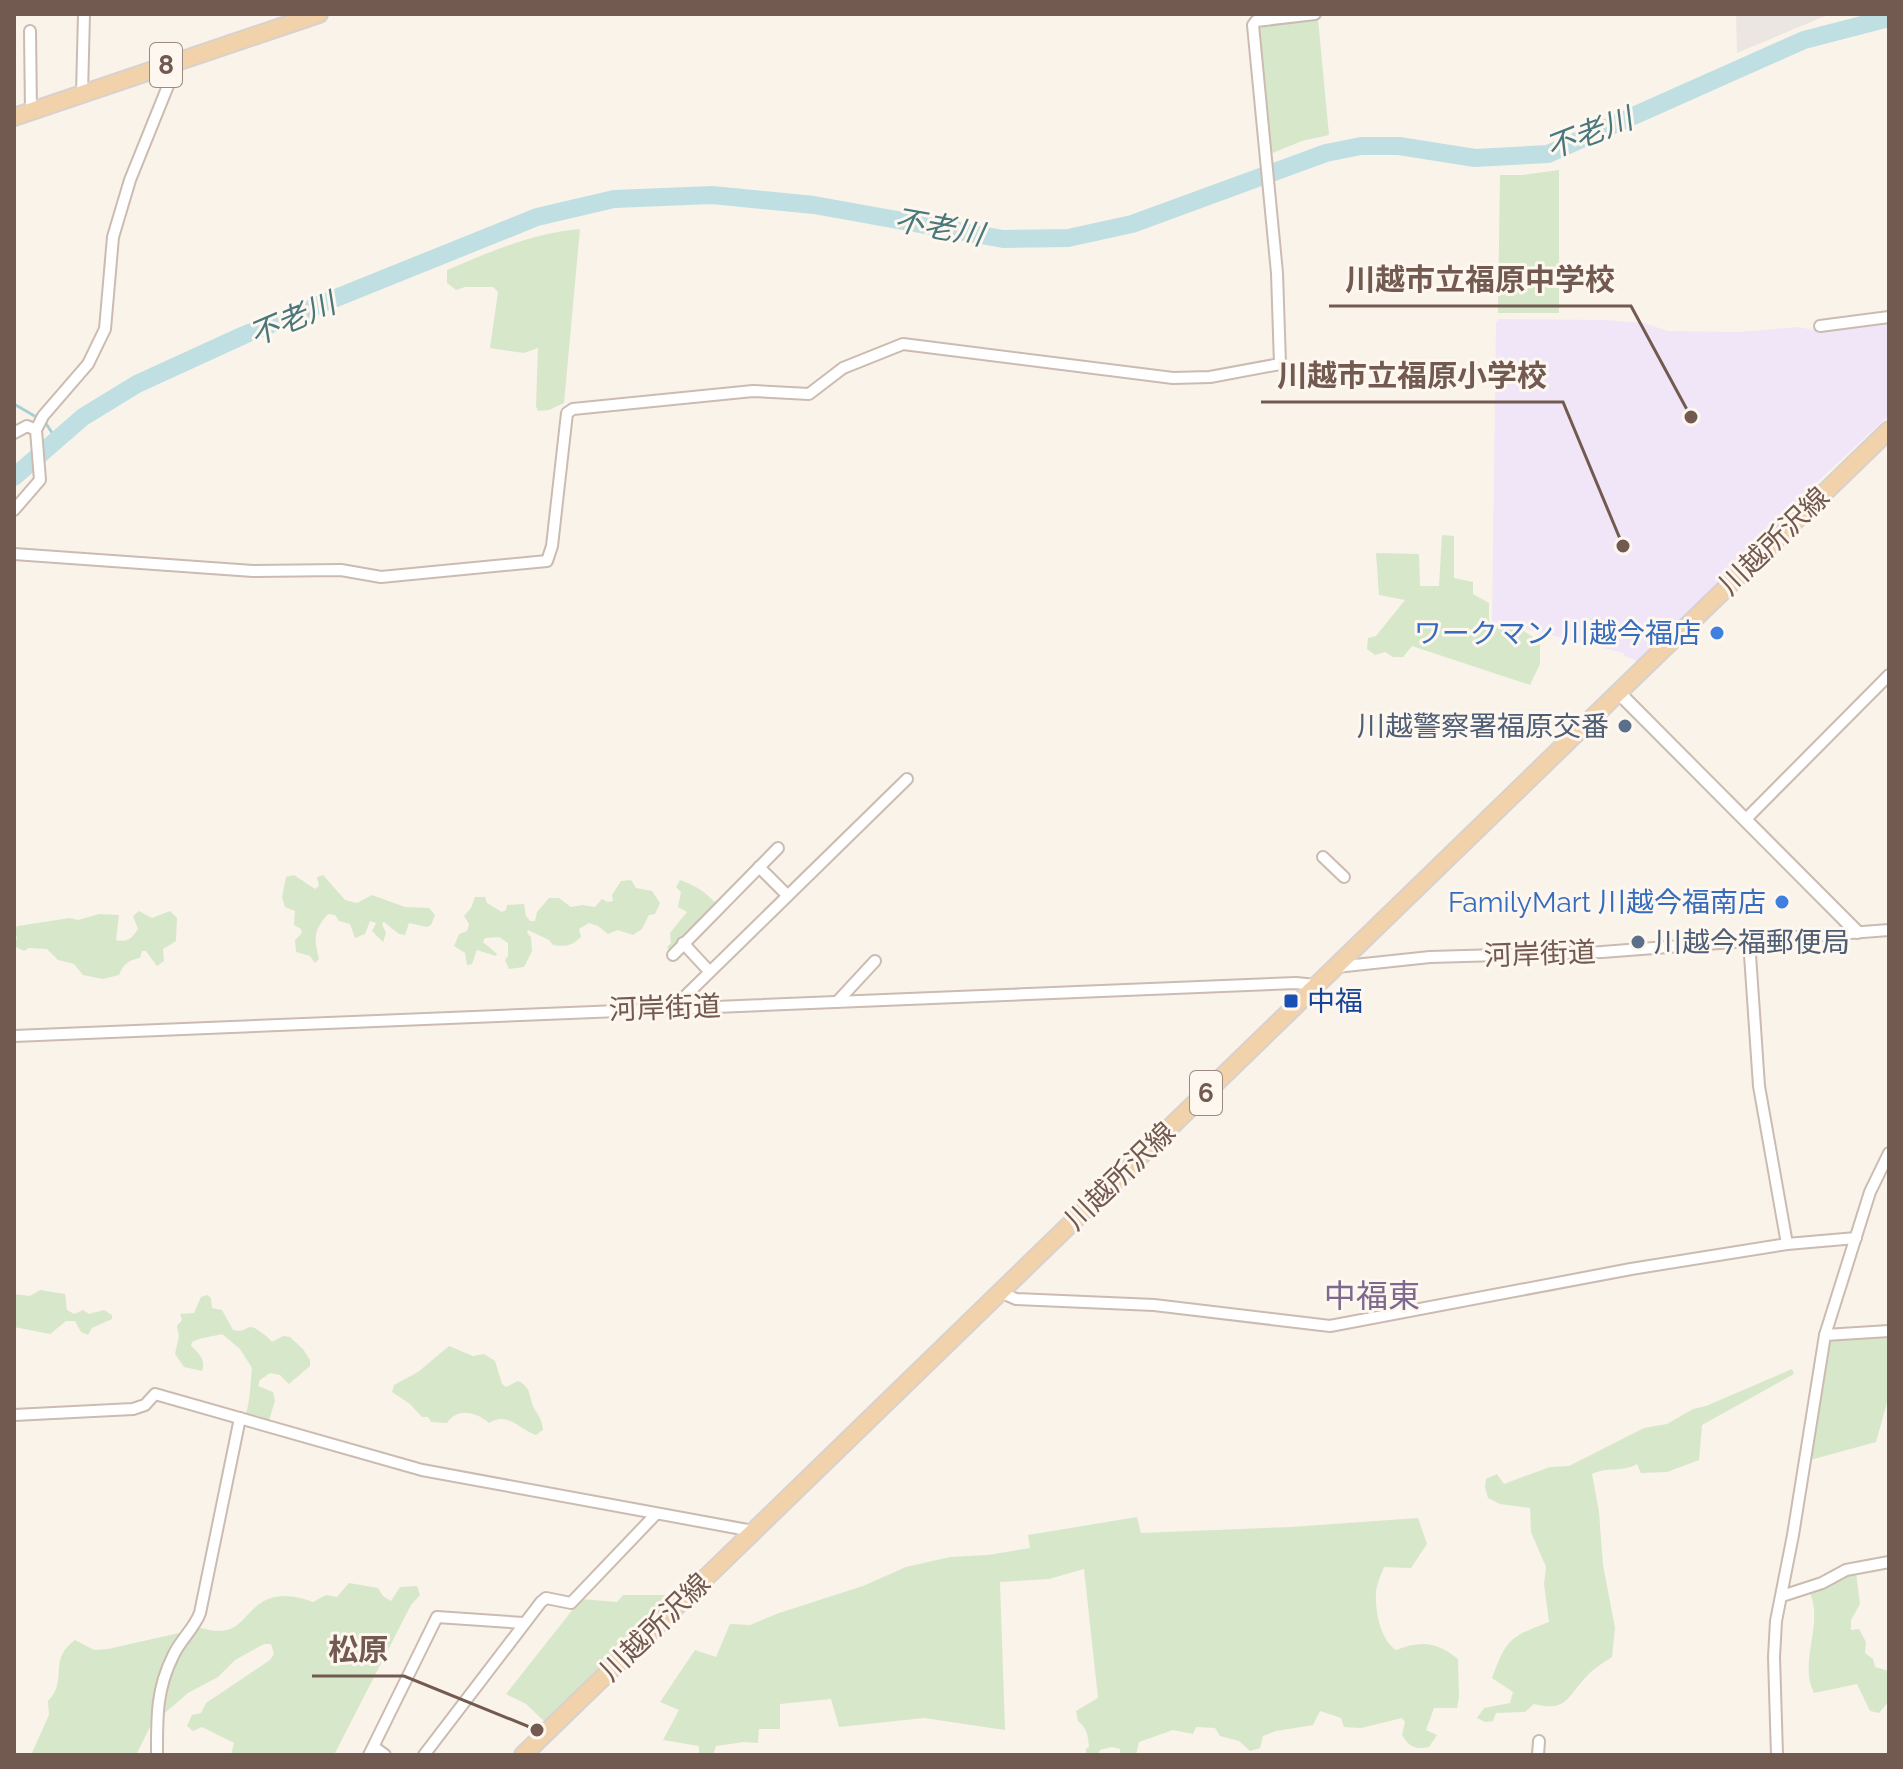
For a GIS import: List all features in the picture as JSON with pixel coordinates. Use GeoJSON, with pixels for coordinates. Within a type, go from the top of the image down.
{"type":"FeatureCollection","features":[{"type":"Feature","properties":{"kind":"main road","name":"8"},"geometry":{"type":"LineString","coordinates":[[14,117],[319,14]]}},
{"type":"Feature","properties":{"kind":"main road","name":"川越所沢線"},"geometry":{"type":"LineString","coordinates":[[523,1755],[1889,430]]}},
{"type":"Feature","properties":{"kind":"street"},"geometry":{"type":"LineString","coordinates":[[82,94],[84,14]]}},
{"type":"Feature","properties":{"kind":"street"},"geometry":{"type":"LineString","coordinates":[[14,554],[253,571],[341,570],[381,577],[547,561],[552,546],[567,413],[573,409],[753,391],[809,394],[843,368],[903,344],[1173,378],[1210,377],[1280,364],[1277,273],[1253,25],[1256,21],[1315,14]]}},
{"type":"Feature","properties":{"kind":"street"},"geometry":{"type":"LineString","coordinates":[[30,31],[31,111]]}},
{"type":"Feature","properties":{"kind":"street"},"geometry":{"type":"LineString","coordinates":[[14,510],[40,480],[36,430],[43,416],[88,364],[105,329],[113,237],[130,180],[178,61]]}},
{"type":"Feature","properties":{"kind":"street"},"geometry":{"type":"LineString","coordinates":[[1820,326],[1889,317]]}},
{"type":"Feature","properties":{"kind":"street"},"geometry":{"type":"LineString","coordinates":[[14,433],[27,426],[36,430]]}},
{"type":"Feature","properties":{"kind":"street"},"geometry":{"type":"LineString","coordinates":[[1746,819],[1889,675]]}},
{"type":"Feature","properties":{"kind":"street"},"geometry":{"type":"LineString","coordinates":[[1619,693],[1857,932]]}},
{"type":"Feature","properties":{"kind":"street"},"geometry":{"type":"LineString","coordinates":[[673,1008],[907,779]]}},
{"type":"Feature","properties":{"kind":"street"},"geometry":{"type":"LineString","coordinates":[[673,955],[778,848]]}},
{"type":"Feature","properties":{"kind":"street"},"geometry":{"type":"LineString","coordinates":[[1323,857],[1344,877]]}},
{"type":"Feature","properties":{"kind":"street"},"geometry":{"type":"LineString","coordinates":[[759,867],[787,895]]}},
{"type":"Feature","properties":{"kind":"street","name":"河岸街道"},"geometry":{"type":"LineString","coordinates":[[1334,967],[1430,957],[1602,952],[1889,930]]}},
{"type":"Feature","properties":{"kind":"street"},"geometry":{"type":"LineString","coordinates":[[1749,940],[1759,1086],[1787,1244]]}},
{"type":"Feature","properties":{"kind":"street"},"geometry":{"type":"LineString","coordinates":[[683,943],[709,971]]}},
{"type":"Feature","properties":{"kind":"street"},"geometry":{"type":"LineString","coordinates":[[837,1002],[875,961]]}},
{"type":"Feature","properties":{"kind":"street","name":"河岸街道"},"geometry":{"type":"LineString","coordinates":[[14,1036],[1296,983],[1316,985]]}},
{"type":"Feature","properties":{"kind":"street"},"geometry":{"type":"LineString","coordinates":[[1777,1755],[1776,1621],[1825,1335],[1870,1192],[1889,1153]]}},
{"type":"Feature","properties":{"kind":"street"},"geometry":{"type":"LineString","coordinates":[[1000,1292],[1016,1299],[1154,1305],[1330,1326],[1631,1269],[1787,1244],[1856,1238]]}},
{"type":"Feature","properties":{"kind":"street"},"geometry":{"type":"LineString","coordinates":[[1825,1335],[1889,1331]]}},
{"type":"Feature","properties":{"kind":"street"},"geometry":{"type":"LineString","coordinates":[[14,1415],[133,1409],[145,1405],[155,1394],[422,1470],[753,1531]]}},
{"type":"Feature","properties":{"kind":"street"},"geometry":{"type":"LineString","coordinates":[[157,1755],[156,1700],[173,1654],[196,1624],[200,1613],[240,1418]]}},
{"type":"Feature","properties":{"kind":"street"},"geometry":{"type":"LineString","coordinates":[[424,1755],[523,1623],[546,1598],[571,1603],[656,1514]]}},
{"type":"Feature","properties":{"kind":"street"},"geometry":{"type":"LineString","coordinates":[[1782,1596],[1822,1583],[1846,1570],[1889,1562]]}},
{"type":"Feature","properties":{"kind":"street"},"geometry":{"type":"LineString","coordinates":[[385,1755],[372,1751],[437,1617],[523,1623]]}},
{"type":"Feature","properties":{"kind":"street"},"geometry":{"type":"LineString","coordinates":[[1538,1755],[1539,1741]]}},
{"type":"Feature","properties":{"kind":"shaded area"},"geometry":{"type":"Polygon","coordinates":[[[1736,14],[1830,14],[1737,53],[1736,14]]]}},
{"type":"Feature","properties":{"kind":"shaded area"},"geometry":{"type":"Polygon","coordinates":[[[1499,319],[1605,320],[1644,323],[1668,331],[1739,332],[1797,327],[1821,331],[1885,322],[1888,325],[1889,415],[1784,513],[1776,521],[1778,523],[1638,661],[1624,656],[1624,653],[1492,621],[1496,323],[1499,319]]]}},
{"type":"Feature","properties":{"kind":"green space"},"geometry":{"type":"Polygon","coordinates":[[[1318,19],[1329,135],[1302,141],[1270,154],[1258,29],[1268,24],[1318,19]]]}},
{"type":"Feature","properties":{"kind":"green space"},"geometry":{"type":"Polygon","coordinates":[[[1559,170],[1559,313],[1498,313],[1500,175],[1559,170]]]}},
{"type":"Feature","properties":{"kind":"green space"},"geometry":{"type":"Polygon","coordinates":[[[580,229],[564,403],[538,411],[538,348],[524,353],[490,348],[498,292],[493,287],[456,290],[447,283],[447,270],[528,239],[580,229]]]}},
{"type":"Feature","properties":{"kind":"green space"},"geometry":{"type":"Polygon","coordinates":[[[1442,535],[1454,536],[1454,578],[1473,582],[1473,594],[1489,603],[1489,623],[1524,631],[1540,642],[1540,664],[1530,685],[1412,646],[1403,657],[1393,657],[1385,652],[1375,655],[1367,649],[1368,638],[1376,636],[1405,600],[1379,595],[1376,553],[1419,554],[1420,586],[1439,586],[1442,535]]]}},
{"type":"Feature","properties":{"kind":"green space"},"geometry":{"type":"Polygon","coordinates":[[[294,875],[315,889],[319,886],[317,877],[323,875],[345,900],[357,903],[372,895],[405,907],[429,908],[435,915],[427,927],[409,923],[405,935],[384,922],[386,933],[383,942],[372,931],[376,923],[370,921],[365,934],[355,938],[350,924],[328,914],[317,930],[319,959],[315,963],[310,956],[296,952],[295,940],[302,933],[301,929],[294,925],[295,911],[285,907],[282,897],[286,877],[294,875]]]}},
{"type":"Feature","properties":{"kind":"green space"},"geometry":{"type":"Polygon","coordinates":[[[631,880],[636,888],[652,891],[660,903],[655,914],[649,915],[642,929],[633,935],[618,930],[608,934],[589,923],[579,929],[581,937],[561,946],[553,945],[528,930],[532,951],[524,967],[509,969],[505,960],[508,943],[499,937],[485,938],[483,942],[496,956],[477,950],[472,964],[467,965],[465,953],[454,946],[459,934],[467,931],[469,924],[464,916],[475,897],[485,897],[487,903],[502,912],[507,905],[524,904],[526,916],[530,921],[535,921],[537,912],[549,898],[559,898],[571,907],[595,907],[602,899],[613,901],[612,895],[621,881],[631,880]]]}},
{"type":"Feature","properties":{"kind":"green space"},"geometry":{"type":"Polygon","coordinates":[[[680,880],[701,890],[718,906],[697,939],[671,952],[667,947],[671,943],[670,933],[687,912],[678,907],[681,892],[676,887],[680,880]]]}},
{"type":"Feature","properties":{"kind":"green space"},"geometry":{"type":"Polygon","coordinates":[[[139,911],[152,918],[170,911],[177,918],[176,941],[163,949],[164,961],[157,966],[146,951],[142,951],[140,958],[127,963],[119,975],[103,979],[83,975],[74,964],[58,960],[47,949],[29,948],[24,951],[14,946],[17,938],[14,929],[18,926],[70,918],[78,920],[99,914],[119,915],[116,940],[127,940],[138,929],[133,916],[139,911]]]}},
{"type":"Feature","properties":{"kind":"green space"},"geometry":{"type":"Polygon","coordinates":[[[40,1290],[65,1294],[67,1310],[74,1314],[83,1310],[89,1314],[104,1310],[112,1315],[112,1319],[92,1328],[88,1335],[81,1332],[75,1321],[66,1321],[50,1334],[14,1327],[14,1294],[30,1296],[40,1290]]]}},
{"type":"Feature","properties":{"kind":"green space"},"geometry":{"type":"Polygon","coordinates":[[[207,1295],[211,1298],[212,1308],[222,1310],[233,1330],[252,1327],[272,1342],[283,1336],[290,1337],[310,1360],[310,1366],[289,1384],[280,1375],[270,1373],[260,1380],[258,1386],[273,1392],[275,1401],[269,1420],[246,1413],[252,1368],[240,1349],[222,1334],[192,1342],[191,1346],[202,1360],[202,1371],[184,1367],[175,1354],[179,1336],[177,1326],[182,1320],[180,1314],[194,1313],[201,1297],[207,1295]]]}},
{"type":"Feature","properties":{"kind":"green space"},"geometry":{"type":"Polygon","coordinates":[[[1889,1336],[1889,1395],[1876,1442],[1810,1460],[1830,1343],[1832,1340],[1889,1336]]]}},
{"type":"Feature","properties":{"kind":"green space"},"geometry":{"type":"Polygon","coordinates":[[[449,1346],[473,1356],[484,1354],[495,1361],[502,1384],[506,1387],[518,1381],[523,1384],[543,1430],[536,1435],[507,1420],[489,1423],[467,1413],[456,1415],[447,1423],[431,1422],[392,1392],[394,1385],[418,1372],[449,1346]]]}},
{"type":"Feature","properties":{"kind":"green space"},"geometry":{"type":"Polygon","coordinates":[[[1792,1369],[1794,1374],[1702,1425],[1699,1460],[1667,1472],[1641,1473],[1637,1464],[1592,1474],[1603,1565],[1615,1628],[1612,1657],[1592,1671],[1560,1705],[1534,1704],[1525,1712],[1496,1713],[1493,1721],[1485,1722],[1477,1718],[1484,1708],[1510,1703],[1513,1692],[1492,1678],[1506,1647],[1526,1631],[1549,1622],[1544,1584],[1546,1567],[1531,1532],[1530,1508],[1500,1504],[1488,1498],[1486,1479],[1497,1474],[1504,1484],[1550,1467],[1569,1466],[1644,1428],[1667,1424],[1693,1409],[1792,1369]]]}},
{"type":"Feature","properties":{"kind":"green space"},"geometry":{"type":"Polygon","coordinates":[[[1137,1517],[1141,1533],[1418,1518],[1427,1544],[1411,1568],[1384,1567],[1376,1592],[1376,1608],[1382,1632],[1396,1650],[1428,1644],[1458,1659],[1457,1708],[1434,1708],[1426,1730],[1437,1735],[1429,1747],[1424,1748],[1413,1747],[1402,1735],[1405,1722],[1402,1718],[1361,1728],[1344,1727],[1341,1718],[1320,1711],[1313,1725],[1263,1736],[1260,1748],[1250,1751],[1239,1741],[1220,1736],[1215,1728],[1196,1727],[1193,1734],[1173,1730],[1139,1742],[1136,1755],[1120,1755],[1120,1749],[1112,1747],[1100,1750],[1098,1755],[1086,1755],[1089,1747],[1087,1736],[1076,1711],[1098,1698],[1084,1569],[1049,1579],[1000,1582],[1005,1730],[924,1718],[839,1727],[831,1699],[780,1704],[780,1729],[759,1729],[758,1743],[716,1746],[713,1755],[699,1755],[699,1746],[663,1740],[679,1710],[660,1702],[695,1650],[716,1657],[730,1624],[750,1625],[863,1586],[906,1567],[950,1557],[1030,1548],[1028,1535],[1137,1517]]]}},
{"type":"Feature","properties":{"kind":"green space"},"geometry":{"type":"Polygon","coordinates":[[[1856,1572],[1860,1604],[1851,1620],[1851,1630],[1859,1629],[1866,1642],[1865,1653],[1873,1659],[1875,1667],[1889,1671],[1889,1701],[1879,1713],[1870,1711],[1857,1684],[1814,1693],[1810,1680],[1814,1616],[1809,1591],[1856,1572]]]}},
{"type":"Feature","properties":{"kind":"green space"},"geometry":{"type":"Polygon","coordinates":[[[349,1583],[378,1588],[391,1601],[400,1587],[417,1586],[420,1595],[411,1605],[334,1755],[231,1755],[234,1743],[202,1727],[193,1731],[187,1726],[192,1715],[201,1713],[206,1703],[270,1660],[274,1654],[271,1644],[264,1644],[235,1660],[218,1677],[188,1693],[151,1725],[136,1755],[31,1755],[49,1715],[48,1701],[57,1685],[62,1655],[75,1640],[94,1650],[201,1628],[225,1630],[234,1627],[268,1599],[291,1596],[313,1602],[326,1595],[337,1597],[349,1583]]]}},
{"type":"Feature","properties":{"kind":"green space"},"geometry":{"type":"Polygon","coordinates":[[[623,1595],[676,1595],[545,1722],[526,1704],[506,1694],[581,1599],[617,1602],[623,1595]]]}},
{"type":"Feature","properties":{"kind":"waterway","name":"不老川"},"geometry":{"type":"LineString","coordinates":[[14,477],[83,417],[137,384],[244,335],[537,217],[614,199],[712,195],[814,205],[1003,239],[1068,238],[1132,224],[1326,153],[1361,146],[1399,146],[1475,158],[1548,154],[1804,40],[1889,18]]}},
{"type":"Feature","properties":{"kind":"waterway"},"geometry":{"type":"LineString","coordinates":[[14,404],[38,418]]}},
{"type":"Feature","properties":{"kind":"waterway"},"geometry":{"type":"LineString","coordinates":[[45,422],[56,439]]}},
{"type":"Feature","properties":{"kind":"place","name":"川越市立福原中学校"},"geometry":{"type":"Point","coordinates":[1691,417]}},
{"type":"Feature","properties":{"kind":"place","name":"川越市立福原小学校"},"geometry":{"type":"Point","coordinates":[1623,546]}},
{"type":"Feature","properties":{"kind":"place","name":"ワークマン 川越今福店"},"geometry":{"type":"Point","coordinates":[1717,633]}},
{"type":"Feature","properties":{"kind":"place","name":"川越警察署福原交番"},"geometry":{"type":"Point","coordinates":[1625,726]}},
{"type":"Feature","properties":{"kind":"place","name":"FamilyMart 川越今福南店"},"geometry":{"type":"Point","coordinates":[1782,902]}},
{"type":"Feature","properties":{"kind":"place","name":"川越今福郵便局"},"geometry":{"type":"Point","coordinates":[1638,942]}},
{"type":"Feature","properties":{"kind":"place","name":"中福"},"geometry":{"type":"Point","coordinates":[1291,1001]}},
{"type":"Feature","properties":{"kind":"place","name":"松原"},"geometry":{"type":"Point","coordinates":[537,1730]}},
{"type":"Feature","properties":{"kind":"district","name":"中福東"},"geometry":{"type":"Point","coordinates":[1372,1295]}}]}
